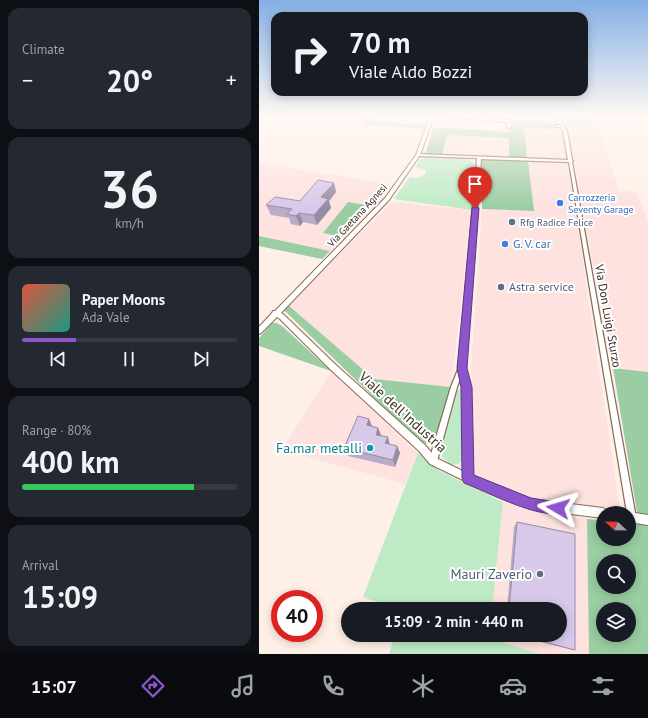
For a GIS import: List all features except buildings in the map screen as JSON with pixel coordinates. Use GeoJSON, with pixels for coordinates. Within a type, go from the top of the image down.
{"type":"FeatureCollection","features":[{"type":"Feature","properties":{"kind":"street","name":"Via Gaetana Agnesi"},"geometry":{"type":"LineString","coordinates":[[259,331],[387,199],[418,155],[421,147]]}},
{"type":"Feature","properties":{"kind":"street","name":"Via Don Luigi Sturzo"},"geometry":{"type":"LineString","coordinates":[[568,147],[628,506]]}},
{"type":"Feature","properties":{"kind":"street"},"geometry":{"type":"LineString","coordinates":[[418,155],[571,161]]}},
{"type":"Feature","properties":{"kind":"street"},"geometry":{"type":"LineString","coordinates":[[433,461],[454,387],[462,368],[479,158]]}},
{"type":"Feature","properties":{"kind":"street","name":"Viale dell'Industria"},"geometry":{"type":"LineString","coordinates":[[275,313],[282,317],[340,374],[422,448],[433,461],[468,478],[531,504],[596,512]]}},
{"type":"Feature","properties":{"kind":"street"},"geometry":{"type":"LineString","coordinates":[[462,368],[467,387],[468,478]]}},
{"type":"Feature","properties":{"kind":"street"},"geometry":{"type":"LineString","coordinates":[[636,518],[648,520]]}},
{"type":"Feature","properties":{"kind":"shaded area"},"geometry":{"type":"Polygon","coordinates":[[[444,147],[509,147],[509,157],[442,155],[444,147]]]}},
{"type":"Feature","properties":{"kind":"shaded area"},"geometry":{"type":"Polygon","coordinates":[[[526,147],[565,147],[567,159],[527,157],[526,147]]]}},
{"type":"Feature","properties":{"kind":"shaded area"},"geometry":{"type":"Polygon","coordinates":[[[572,147],[605,147],[619,190],[636,192],[648,221],[648,372],[612,367],[572,147]]]}},
{"type":"Feature","properties":{"kind":"shaded area"},"geometry":{"type":"Polygon","coordinates":[[[528,161],[568,163],[619,506],[596,507],[533,498],[475,474],[471,367],[482,209],[533,211],[528,161]]]}},
{"type":"Feature","properties":{"kind":"shaded area"},"geometry":{"type":"Polygon","coordinates":[[[259,163],[389,184],[373,206],[373,210],[330,251],[259,236],[259,163]]]}},
{"type":"Feature","properties":{"kind":"shaded area"},"geometry":{"type":"Polygon","coordinates":[[[392,202],[472,210],[451,387],[374,379],[288,305],[392,202]]]}},
{"type":"Feature","properties":{"kind":"shaded area"},"geometry":{"type":"Polygon","coordinates":[[[331,371],[418,453],[405,484],[282,450],[331,371]]]}},
{"type":"Feature","properties":{"kind":"shaded area"},"geometry":{"type":"Polygon","coordinates":[[[503,502],[531,511],[588,518],[589,654],[540,654],[502,642],[567,642],[567,602],[493,602],[503,502]]]}},
{"type":"Feature","properties":{"kind":"green space"},"geometry":{"type":"Polygon","coordinates":[[[427,147],[444,147],[442,155],[425,154],[427,147]]]}},
{"type":"Feature","properties":{"kind":"green space"},"geometry":{"type":"Polygon","coordinates":[[[509,147],[526,147],[527,157],[509,157],[509,147]]]}},
{"type":"Feature","properties":{"kind":"green space"},"geometry":{"type":"Polygon","coordinates":[[[425,158],[467,159],[474,162],[472,210],[394,199],[410,177],[419,177],[425,174],[425,169],[415,168],[419,160],[425,158]]]}},
{"type":"Feature","properties":{"kind":"green space"},"geometry":{"type":"Polygon","coordinates":[[[482,159],[528,161],[534,211],[482,209],[482,159]]]}},
{"type":"Feature","properties":{"kind":"green space"},"geometry":{"type":"Polygon","coordinates":[[[348,202],[372,206],[342,237],[323,233],[348,202]]]}},
{"type":"Feature","properties":{"kind":"green space"},"geometry":{"type":"Polygon","coordinates":[[[259,236],[330,251],[322,259],[259,246],[259,236]]]}},
{"type":"Feature","properties":{"kind":"green space"},"geometry":{"type":"Polygon","coordinates":[[[288,305],[374,379],[451,387],[433,443],[424,443],[406,429],[284,310],[288,305]]]}},
{"type":"Feature","properties":{"kind":"green space"},"geometry":{"type":"Polygon","coordinates":[[[272,323],[277,323],[282,326],[331,371],[259,346],[259,338],[272,323]]]}},
{"type":"Feature","properties":{"kind":"green space"},"geometry":{"type":"Polygon","coordinates":[[[613,368],[648,372],[648,654],[589,654],[587,519],[596,520],[596,546],[636,546],[636,524],[639,524],[613,368]]]}},
{"type":"Feature","properties":{"kind":"green space"},"geometry":{"type":"Polygon","coordinates":[[[461,389],[464,393],[461,461],[459,464],[451,465],[442,457],[441,452],[455,393],[461,389]]]}},
{"type":"Feature","properties":{"kind":"green space"},"geometry":{"type":"Polygon","coordinates":[[[418,453],[438,470],[503,502],[493,602],[377,602],[363,597],[418,453]]]}},
{"type":"Feature","properties":{"kind":"green space"},"geometry":{"type":"Polygon","coordinates":[[[393,642],[502,642],[540,654],[389,654],[393,642]]]}},
{"type":"Feature","properties":{"kind":"place","name":"Carrozzeria Seventy Garage"},"geometry":{"type":"Point","coordinates":[560,203]}},
{"type":"Feature","properties":{"kind":"place","name":"Rfg Radice Felice"},"geometry":{"type":"Point","coordinates":[512,222]}},
{"type":"Feature","properties":{"kind":"place","name":"G. V. car"},"geometry":{"type":"Point","coordinates":[505,244]}},
{"type":"Feature","properties":{"kind":"place","name":"Astra service"},"geometry":{"type":"Point","coordinates":[501,287]}},
{"type":"Feature","properties":{"kind":"place","name":"Fa.mar metalli"},"geometry":{"type":"Point","coordinates":[370,448]}},
{"type":"Feature","properties":{"kind":"place","name":"Mauri Zaverio"},"geometry":{"type":"Point","coordinates":[540,574]}},
{"type":"Feature","properties":{"kind":"route"},"geometry":{"type":"LineString","coordinates":[[475,208],[462,368],[467,387],[468,478],[531,504],[558,508]]}}]}
